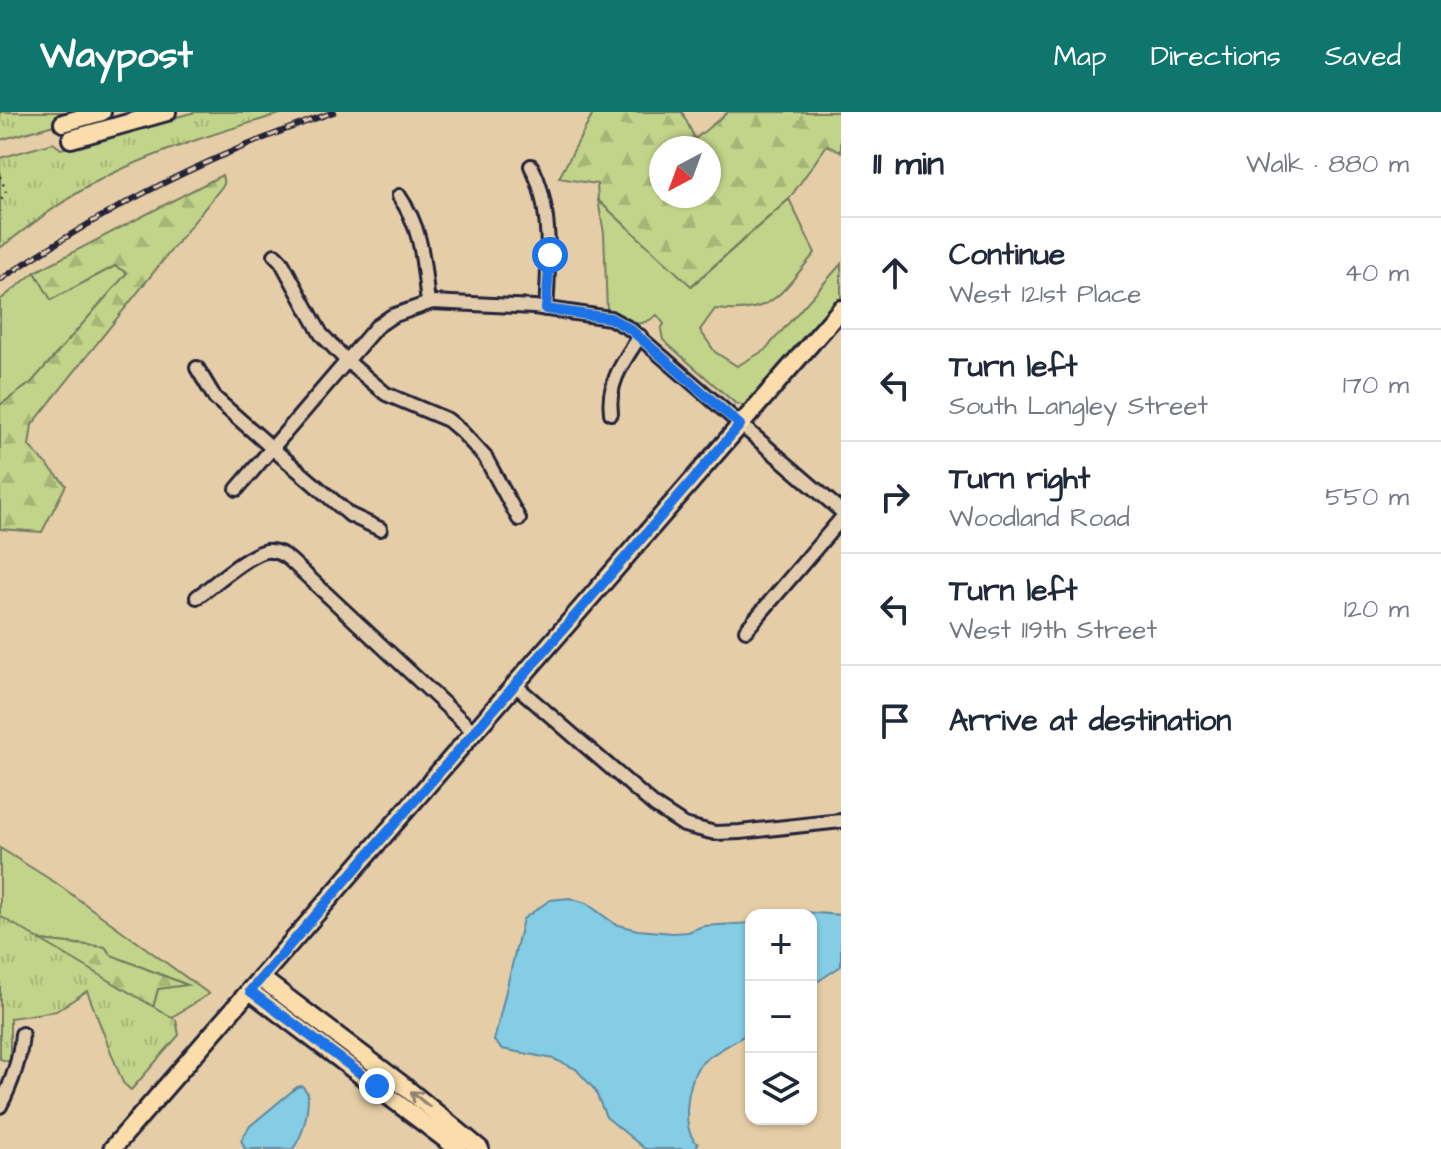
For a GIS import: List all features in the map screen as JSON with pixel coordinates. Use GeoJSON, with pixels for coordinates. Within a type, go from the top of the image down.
{"type":"FeatureCollection","features":[{"type":"Feature","properties":{"kind":"main road"},"geometry":{"type":"LineString","coordinates":[[61,117],[102,112]]}},
{"type":"Feature","properties":{"kind":"main road"},"geometry":{"type":"LineString","coordinates":[[71,139],[167,112]]}},
{"type":"Feature","properties":{"kind":"main road"},"geometry":{"type":"LineString","coordinates":[[112,1149],[841,309]]}},
{"type":"Feature","properties":{"kind":"main road"},"geometry":{"type":"LineString","coordinates":[[255,985],[454,1148]]}},
{"type":"Feature","properties":{"kind":"main road"},"geometry":{"type":"LineString","coordinates":[[255,985],[400,1083],[480,1149]]}},
{"type":"Feature","properties":{"kind":"street"},"geometry":{"type":"LineString","coordinates":[[61,117],[71,139]]}},
{"type":"Feature","properties":{"kind":"street"},"geometry":{"type":"LineString","coordinates":[[531,166],[539,188],[550,255],[546,309]]}},
{"type":"Feature","properties":{"kind":"street"},"geometry":{"type":"LineString","coordinates":[[399,196],[414,218],[419,233],[428,303]]}},
{"type":"Feature","properties":{"kind":"street"},"geometry":{"type":"LineString","coordinates":[[275,255],[321,334],[386,394],[448,420],[461,431],[485,457],[519,519]]}},
{"type":"Feature","properties":{"kind":"street"},"geometry":{"type":"LineString","coordinates":[[237,489],[376,327],[392,316],[428,303],[546,309],[610,318],[640,336],[841,511]]}},
{"type":"Feature","properties":{"kind":"street"},"geometry":{"type":"LineString","coordinates":[[611,413],[609,397],[612,384],[640,336]]}},
{"type":"Feature","properties":{"kind":"street"},"geometry":{"type":"LineString","coordinates":[[197,368],[215,398],[350,515],[380,529]]}},
{"type":"Feature","properties":{"kind":"street"},"geometry":{"type":"LineString","coordinates":[[746,630],[841,519]]}},
{"type":"Feature","properties":{"kind":"street"},"geometry":{"type":"LineString","coordinates":[[197,597],[254,556],[279,552],[474,732]]}},
{"type":"Feature","properties":{"kind":"street"},"geometry":{"type":"LineString","coordinates":[[515,685],[669,817],[698,830],[715,833],[841,821]]}},
{"type":"Feature","properties":{"kind":"street"},"geometry":{"type":"LineString","coordinates":[[0,1106],[11,1086],[20,1057],[22,1034]]}},
{"type":"Feature","properties":{"kind":"path"},"geometry":{"type":"LineString","coordinates":[[0,176],[6,191],[0,203]]}},
{"type":"Feature","properties":{"kind":"green space"},"geometry":{"type":"Polygon","coordinates":[[[0,112],[101,112],[0,140],[0,112]]]}},
{"type":"Feature","properties":{"kind":"green space"},"geometry":{"type":"Polygon","coordinates":[[[195,112],[287,112],[173,148],[107,176],[65,201],[0,248],[0,158],[53,143],[61,149],[195,112]]]}},
{"type":"Feature","properties":{"kind":"green space"},"geometry":{"type":"Polygon","coordinates":[[[594,112],[682,112],[694,136],[649,136],[649,208],[721,208],[721,136],[699,136],[728,112],[841,112],[841,152],[827,145],[789,199],[691,286],[598,200],[597,184],[559,178],[594,112]]]}},
{"type":"Feature","properties":{"kind":"green space"},"geometry":{"type":"Polygon","coordinates":[[[222,175],[224,184],[32,425],[29,446],[66,485],[42,532],[0,529],[0,405],[31,383],[127,273],[115,266],[51,300],[35,272],[222,175]]]}},
{"type":"Feature","properties":{"kind":"green space"},"geometry":{"type":"Polygon","coordinates":[[[789,199],[815,253],[774,299],[751,309],[715,309],[700,330],[715,352],[737,366],[765,350],[841,264],[841,299],[745,406],[735,403],[663,340],[661,329],[664,324],[657,315],[638,324],[607,310],[604,233],[598,200],[692,286],[789,199]]]}},
{"type":"Feature","properties":{"kind":"green space"},"geometry":{"type":"Polygon","coordinates":[[[115,266],[128,273],[31,383],[0,405],[0,300],[35,272],[51,299],[115,266]]]}},
{"type":"Feature","properties":{"kind":"green space"},"geometry":{"type":"Polygon","coordinates":[[[0,848],[56,883],[209,994],[146,1033],[158,989],[185,984],[111,955],[105,947],[40,940],[0,940],[0,848]]]}},
{"type":"Feature","properties":{"kind":"green space"},"geometry":{"type":"Polygon","coordinates":[[[0,916],[176,1020],[179,1035],[131,1090],[123,1083],[87,991],[56,1011],[10,1018],[10,1062],[0,1059],[0,916]]]}},
{"type":"Feature","properties":{"kind":"green space"},"geometry":{"type":"Polygon","coordinates":[[[0,940],[40,940],[105,947],[111,955],[187,985],[158,989],[146,1033],[93,984],[0,940]]]}},
{"type":"Feature","properties":{"kind":"water"},"geometry":{"type":"Polygon","coordinates":[[[569,898],[586,903],[615,924],[638,930],[673,933],[688,932],[703,926],[745,923],[745,1034],[704,1061],[695,1074],[687,1118],[692,1138],[698,1144],[695,1149],[645,1149],[606,1117],[595,1090],[576,1069],[554,1059],[502,1049],[494,1041],[523,919],[550,900],[569,898]]]}},
{"type":"Feature","properties":{"kind":"water"},"geometry":{"type":"Polygon","coordinates":[[[817,913],[841,915],[841,966],[817,982],[817,913]]]}},
{"type":"Feature","properties":{"kind":"water"},"geometry":{"type":"Polygon","coordinates":[[[302,1086],[308,1093],[306,1115],[293,1149],[245,1149],[241,1140],[250,1126],[302,1086]]]}},
{"type":"Feature","properties":{"kind":"railway"},"geometry":{"type":"LineString","coordinates":[[0,280],[81,228],[161,184],[244,146],[334,112]]}},
{"type":"Feature","properties":{"kind":"route"},"geometry":{"type":"LineString","coordinates":[[377,1086],[250,991],[740,425],[630,329],[610,318],[546,309],[550,255]]}}]}
